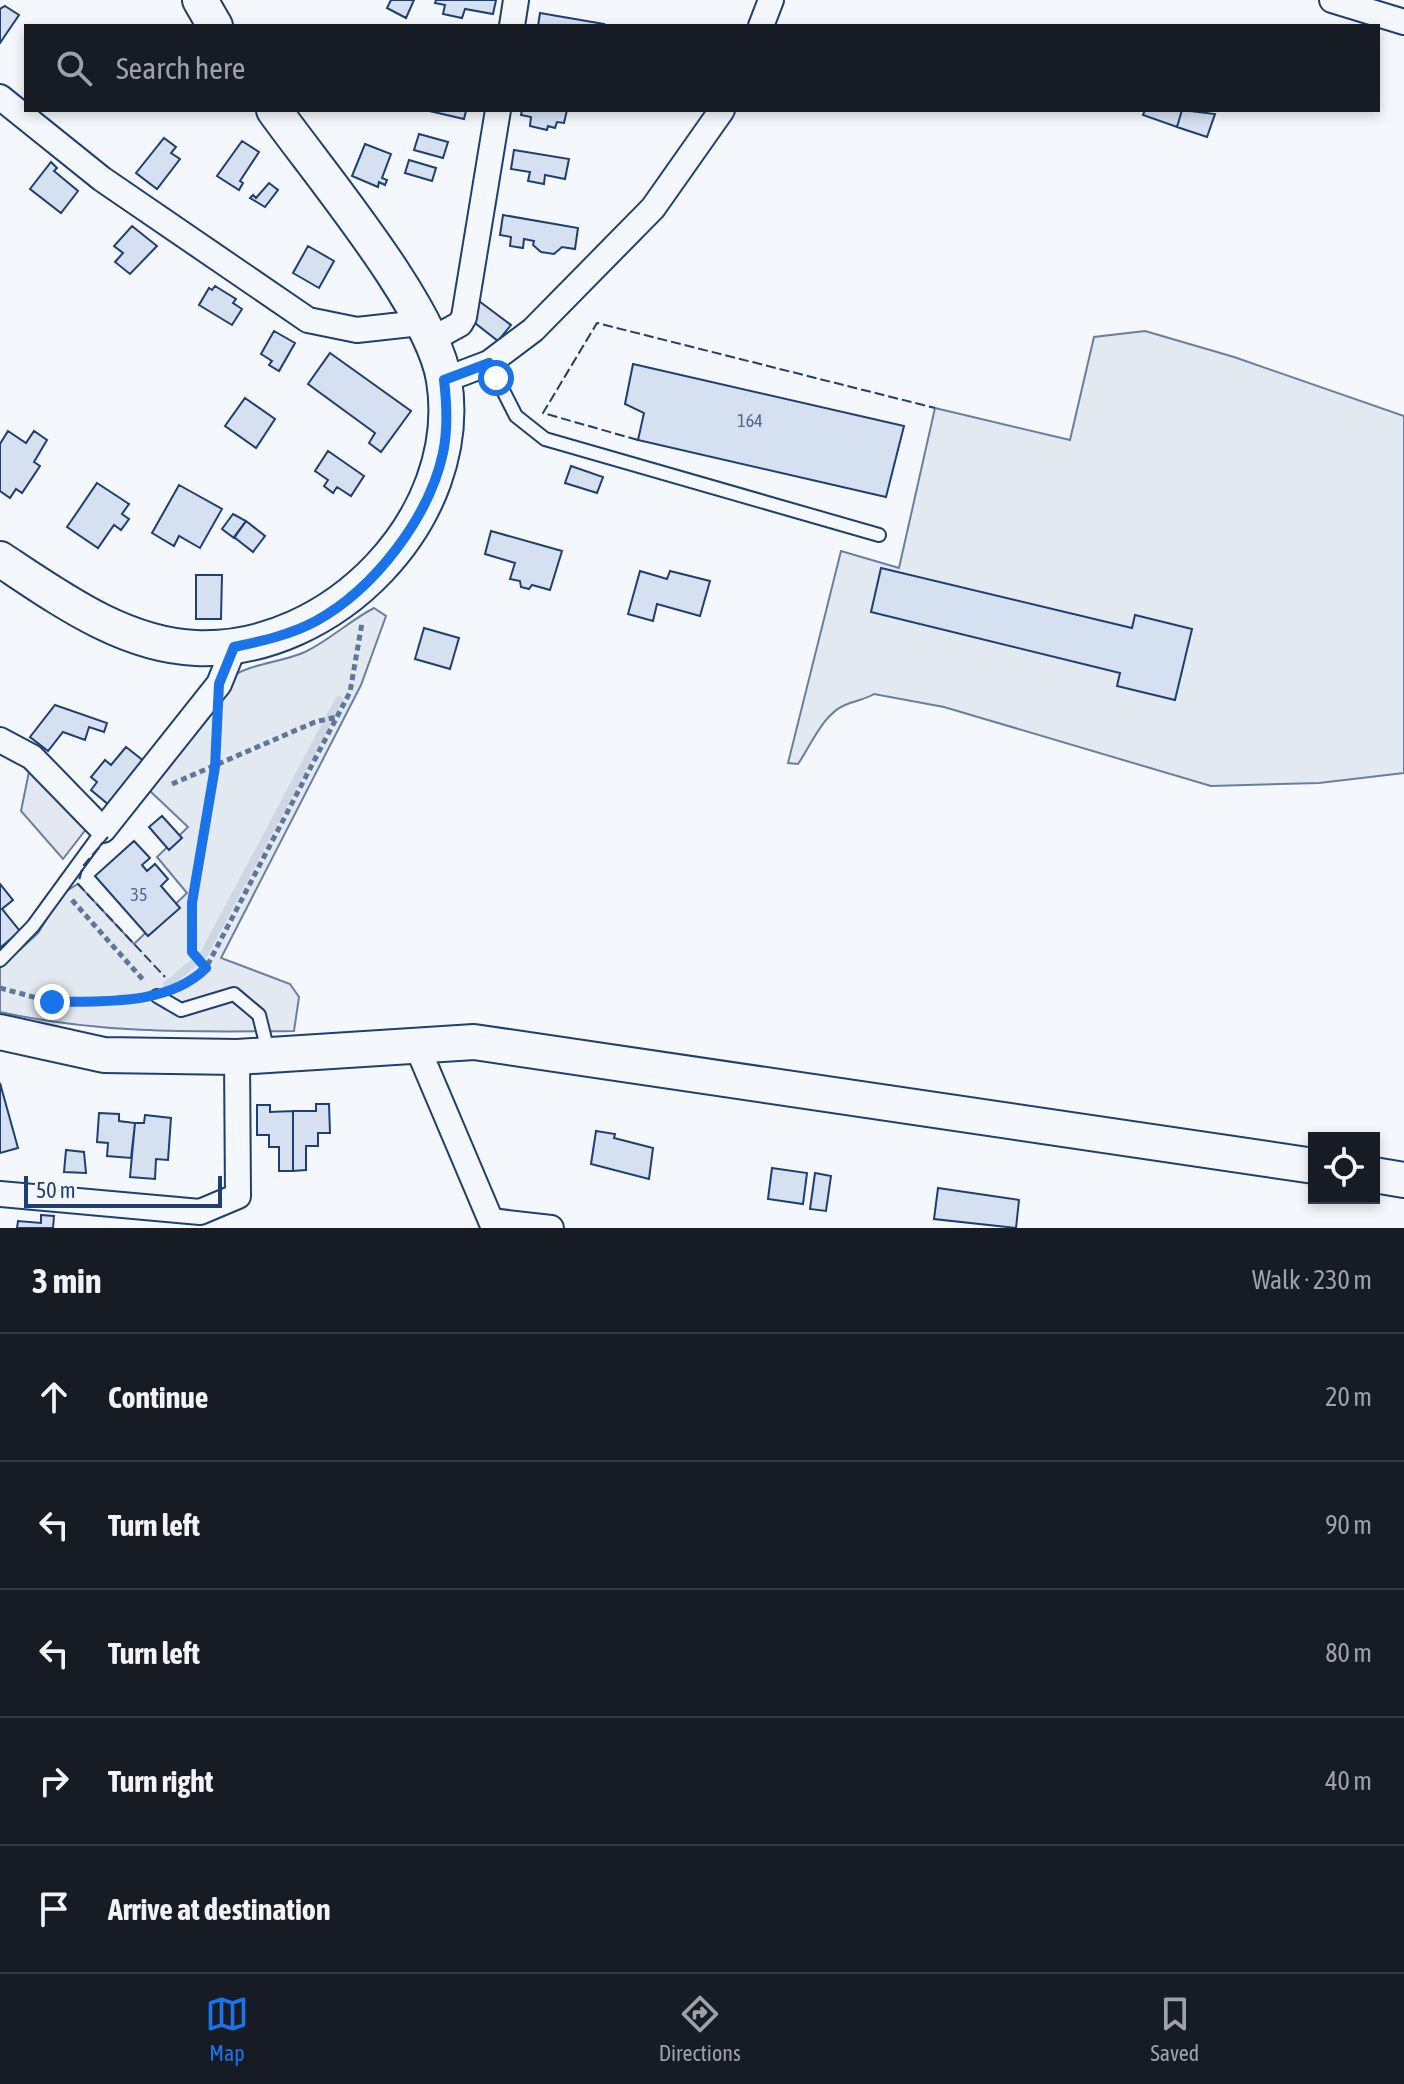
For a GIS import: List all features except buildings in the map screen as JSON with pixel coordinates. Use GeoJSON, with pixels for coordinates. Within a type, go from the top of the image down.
{"type":"FeatureCollection","features":[{"type":"Feature","properties":{"kind":"street"},"geometry":{"type":"LineString","coordinates":[[200,0],[214,24]]}},
{"type":"Feature","properties":{"kind":"street"},"geometry":{"type":"LineString","coordinates":[[512,24],[516,0]]}},
{"type":"Feature","properties":{"kind":"street"},"geometry":{"type":"LineString","coordinates":[[762,24],[771,0]]}},
{"type":"Feature","properties":{"kind":"street"},"geometry":{"type":"LineString","coordinates":[[1332,0],[1404,22]]}},
{"type":"Feature","properties":{"kind":"street"},"geometry":{"type":"LineString","coordinates":[[0,97],[102,179],[308,320],[332,328],[357,330],[426,332],[460,324],[464,317],[498,112]]}},
{"type":"Feature","properties":{"kind":"street"},"geometry":{"type":"LineString","coordinates":[[0,559],[109,625],[157,643],[196,648],[234,647],[276,638],[315,621],[371,577],[397,545],[423,503],[443,455],[448,415],[444,380],[426,332],[382,260],[275,112]]}},
{"type":"Feature","properties":{"kind":"street"},"geometry":{"type":"LineString","coordinates":[[444,380],[489,363],[509,351],[533,330],[653,208],[721,112]]}},
{"type":"Feature","properties":{"kind":"street"},"geometry":{"type":"LineString","coordinates":[[0,740],[32,757],[103,830],[219,684],[234,647]]}},
{"type":"Feature","properties":{"kind":"street"},"geometry":{"type":"LineString","coordinates":[[0,1032],[104,1055],[253,1056],[474,1042],[1308,1165]]}},
{"type":"Feature","properties":{"kind":"street"},"geometry":{"type":"LineString","coordinates":[[416,1044],[492,1224],[551,1228]]}},
{"type":"Feature","properties":{"kind":"street"},"geometry":{"type":"LineString","coordinates":[[0,1194],[200,1212],[238,1196],[253,1056]]}},
{"type":"Feature","properties":{"kind":"street"},"geometry":{"type":"LineString","coordinates":[[1380,1176],[1404,1180]]}},
{"type":"Feature","properties":{"kind":"lane"},"geometry":{"type":"LineString","coordinates":[[489,363],[516,416],[545,439],[879,535]]}},
{"type":"Feature","properties":{"kind":"lane"},"geometry":{"type":"LineString","coordinates":[[0,960],[33,926],[103,830]]}},
{"type":"Feature","properties":{"kind":"lane"},"geometry":{"type":"LineString","coordinates":[[157,996],[181,1010],[234,994],[259,1015],[253,1056]]}},
{"type":"Feature","properties":{"kind":"path"},"geometry":{"type":"LineString","coordinates":[[0,988],[52,1002],[157,996],[195,979],[206,968],[350,692],[362,625],[358,611]]}},
{"type":"Feature","properties":{"kind":"path"},"geometry":{"type":"LineString","coordinates":[[206,968],[192,952],[192,903],[215,767],[219,684]]}},
{"type":"Feature","properties":{"kind":"path"},"geometry":{"type":"LineString","coordinates":[[134,794],[215,767],[315,722],[337,717]]}},
{"type":"Feature","properties":{"kind":"path"},"geometry":{"type":"LineString","coordinates":[[61,887],[157,996]]}},
{"type":"Feature","properties":{"kind":"shaded area"},"geometry":{"type":"Polygon","coordinates":[[[1145,331],[1234,357],[1404,416],[1404,773],[1319,783],[1211,786],[944,707],[874,694],[837,709],[824,723],[798,764],[788,763],[841,551],[899,568],[935,408],[1070,440],[1094,337],[1145,331]]]}},
{"type":"Feature","properties":{"kind":"shaded area"},"geometry":{"type":"Polygon","coordinates":[[[374,608],[386,616],[361,685],[221,958],[290,984],[299,997],[294,1031],[110,1028],[0,1012],[0,968],[38,933],[63,893],[78,884],[134,944],[187,893],[157,857],[188,827],[149,790],[228,679],[246,670],[305,652],[374,608]]]}},
{"type":"Feature","properties":{"kind":"shaded area"},"geometry":{"type":"Polygon","coordinates":[[[32,757],[93,820],[63,859],[21,811],[32,757]]]}},
{"type":"Feature","properties":{"kind":"waterway"},"geometry":{"type":"LineString","coordinates":[[167,985],[204,954],[339,700]]}},
{"type":"Feature","properties":{"kind":"fence"},"geometry":{"type":"LineString","coordinates":[[638,440],[543,413],[597,323],[935,408]]}},
{"type":"Feature","properties":{"kind":"fence"},"geometry":{"type":"LineString","coordinates":[[108,837],[83,866],[78,884],[165,977]]}},
{"type":"Feature","properties":{"kind":"route"},"geometry":{"type":"LineString","coordinates":[[52,1002],[157,996],[195,979],[206,968],[192,952],[192,903],[215,767],[219,684],[234,647],[276,638],[315,621],[344,602],[371,577],[417,516],[443,455],[448,415],[444,380],[489,363],[496,378]]}}]}
